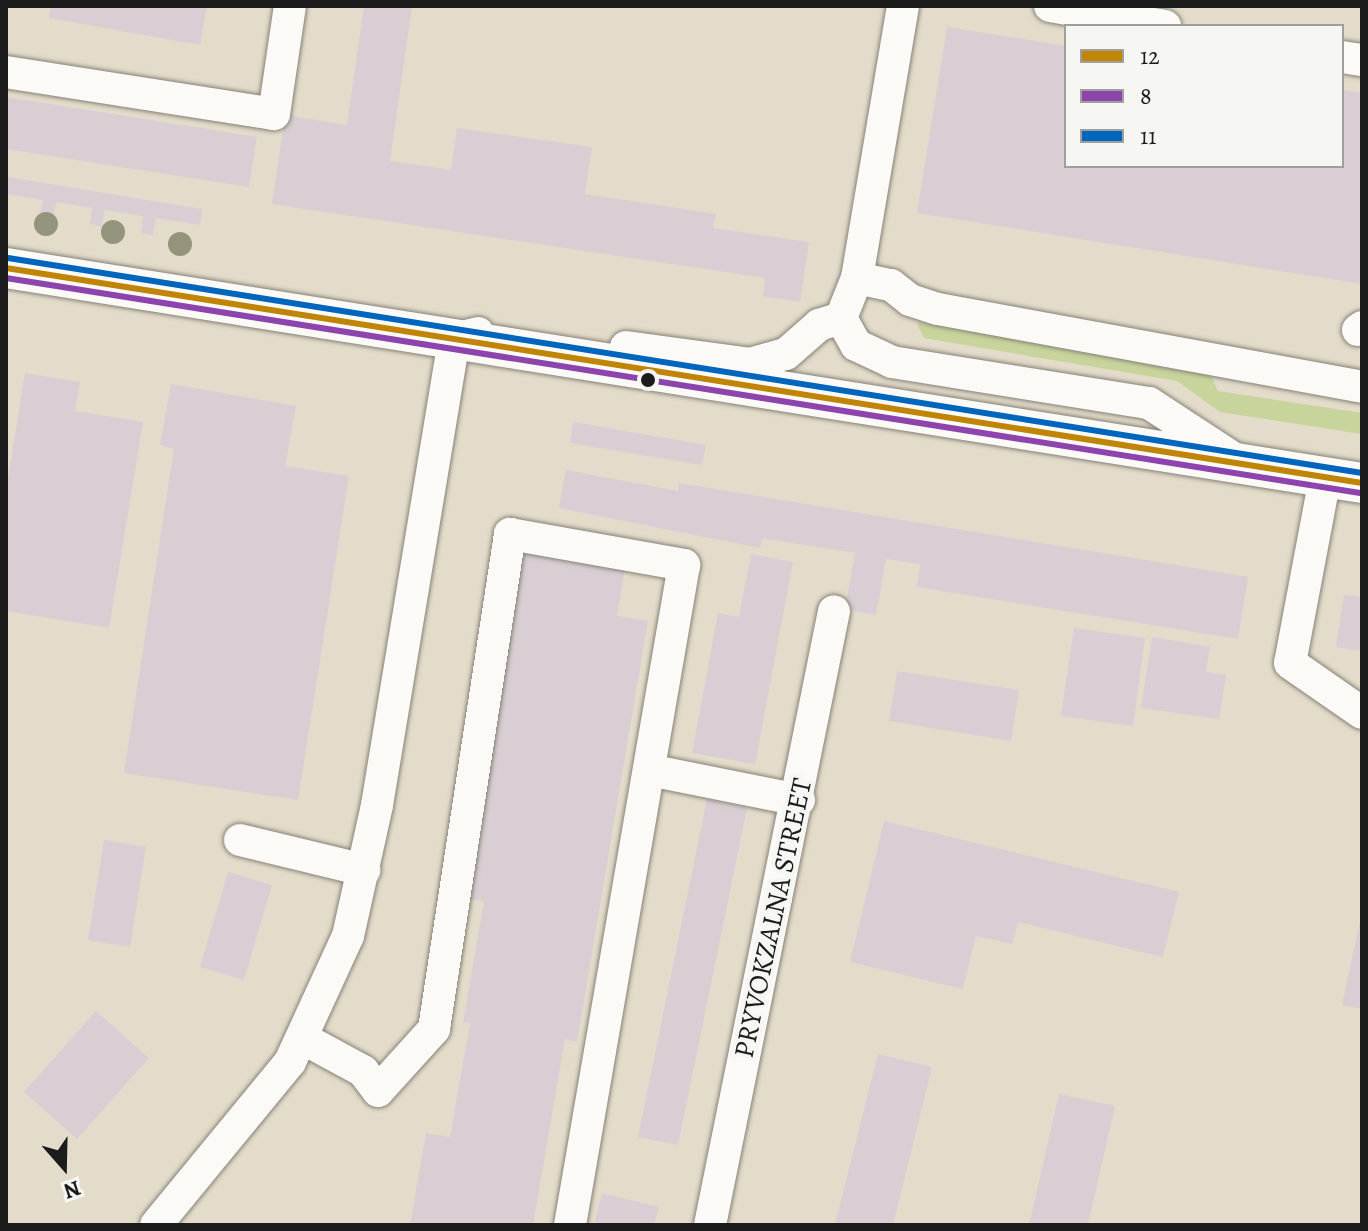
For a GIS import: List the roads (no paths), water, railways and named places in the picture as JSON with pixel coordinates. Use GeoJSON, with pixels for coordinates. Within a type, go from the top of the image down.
{"type":"FeatureCollection","features":[{"type":"Feature","properties":{"kind":"main road"},"geometry":{"type":"LineString","coordinates":[[6,268],[1344,481]]}},
{"type":"Feature","properties":{"kind":"street"},"geometry":{"type":"LineString","coordinates":[[6,72],[274,114],[290,6]]}},
{"type":"Feature","properties":{"kind":"street"},"geometry":{"type":"LineString","coordinates":[[841,318],[857,278],[903,6]]}},
{"type":"Feature","properties":{"kind":"street"},"geometry":{"type":"LineString","coordinates":[[1050,6],[1154,24]]}},
{"type":"Feature","properties":{"kind":"street"},"geometry":{"type":"LineString","coordinates":[[857,278],[891,285],[910,300],[938,309],[1362,387]]}},
{"type":"Feature","properties":{"kind":"street"},"geometry":{"type":"LineString","coordinates":[[156,1225],[267,1095],[304,1039],[348,936],[364,870],[454,339],[494,328],[750,364],[786,354],[819,325],[841,318]]}},
{"type":"Feature","properties":{"kind":"street"},"geometry":{"type":"LineString","coordinates":[[841,318],[856,345],[892,362],[1149,403],[1242,464]]}},
{"type":"Feature","properties":{"kind":"street"},"geometry":{"type":"LineString","coordinates":[[1344,481],[1290,663],[1362,713]]}},
{"type":"Feature","properties":{"kind":"street"},"geometry":{"type":"LineString","coordinates":[[304,1039],[363,1071],[378,1091],[434,1029],[510,534],[684,565],[570,1225]]}},
{"type":"Feature","properties":{"kind":"street","name":"PRYVOKZALNA STREET"},"geometry":{"type":"LineString","coordinates":[[710,1225],[799,800],[834,611]]}},
{"type":"Feature","properties":{"kind":"street"},"geometry":{"type":"LineString","coordinates":[[649,770],[799,800]]}},
{"type":"Feature","properties":{"kind":"street"},"geometry":{"type":"LineString","coordinates":[[240,840],[364,870]]}}]}
